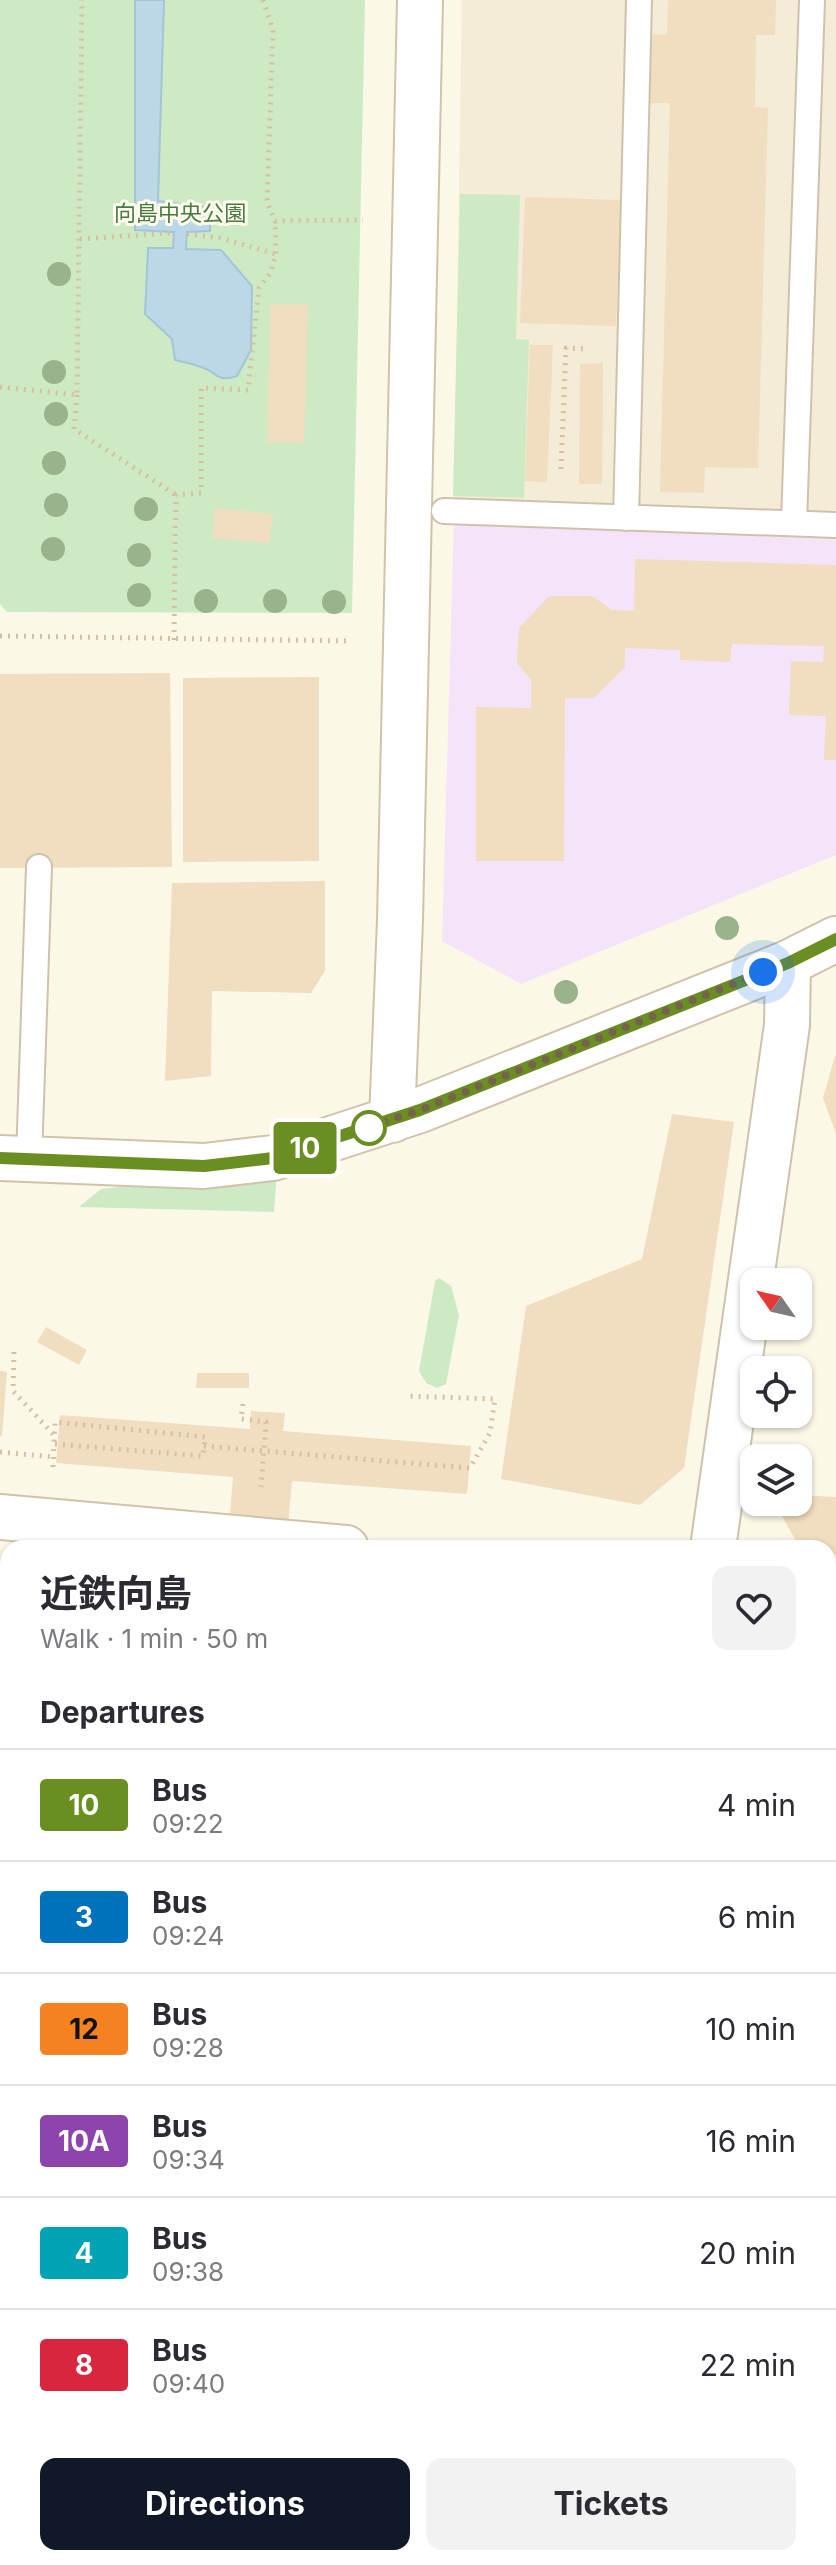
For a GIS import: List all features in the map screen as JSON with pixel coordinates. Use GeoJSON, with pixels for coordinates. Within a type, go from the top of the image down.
{"type":"FeatureCollection","features":[{"type":"Feature","properties":{"kind":"street"},"geometry":{"type":"LineString","coordinates":[[392,1120],[407,650],[420,0]]}},
{"type":"Feature","properties":{"kind":"street"},"geometry":{"type":"LineString","coordinates":[[14,1158],[204,1166],[273,1158],[392,1120],[788,963],[836,939]]}},
{"type":"Feature","properties":{"kind":"street"},"geometry":{"type":"LineString","coordinates":[[714,1540],[787,1025],[788,963]]}},
{"type":"Feature","properties":{"kind":"street"},"geometry":{"type":"LineString","coordinates":[[0,1517],[257,1540]]}},
{"type":"Feature","properties":{"kind":"lane"},"geometry":{"type":"LineString","coordinates":[[626,518],[639,0],[632,0]]}},
{"type":"Feature","properties":{"kind":"lane"},"geometry":{"type":"LineString","coordinates":[[794,523],[812,0]]}},
{"type":"Feature","properties":{"kind":"lane"},"geometry":{"type":"LineString","coordinates":[[444,511],[836,525]]}},
{"type":"Feature","properties":{"kind":"lane"},"geometry":{"type":"LineString","coordinates":[[14,1158],[39,867]]}},
{"type":"Feature","properties":{"kind":"path"},"geometry":{"type":"LineString","coordinates":[[82,0],[80,239],[74,429],[176,495],[201,493],[201,388],[248,390],[259,288],[270,274],[276,254],[275,221],[267,202],[273,30],[263,0]]}},
{"type":"Feature","properties":{"kind":"path"},"geometry":{"type":"LineString","coordinates":[[275,221],[372,220]]}},
{"type":"Feature","properties":{"kind":"path"},"geometry":{"type":"LineString","coordinates":[[80,239],[170,233]]}},
{"type":"Feature","properties":{"kind":"path"},"geometry":{"type":"LineString","coordinates":[[187,234],[220,238],[276,254]]}},
{"type":"Feature","properties":{"kind":"path"},"geometry":{"type":"LineString","coordinates":[[560,514],[566,348],[630,350]]}},
{"type":"Feature","properties":{"kind":"path"},"geometry":{"type":"LineString","coordinates":[[0,387],[77,395]]}},
{"type":"Feature","properties":{"kind":"path"},"geometry":{"type":"LineString","coordinates":[[174,640],[176,495]]}},
{"type":"Feature","properties":{"kind":"path"},"geometry":{"type":"LineString","coordinates":[[0,636],[364,641],[407,650]]}},
{"type":"Feature","properties":{"kind":"path"},"geometry":{"type":"LineString","coordinates":[[14,1352],[13,1391],[54,1435]]}},
{"type":"Feature","properties":{"kind":"path"},"geometry":{"type":"LineString","coordinates":[[204,1446],[470,1468],[490,1433],[495,1399],[405,1396]]}},
{"type":"Feature","properties":{"kind":"path"},"geometry":{"type":"LineString","coordinates":[[243,1404],[241,1419],[266,1422]]}},
{"type":"Feature","properties":{"kind":"path"},"geometry":{"type":"LineString","coordinates":[[53,1480],[54,1435],[55,1422],[205,1437],[203,1456],[54,1444]]}},
{"type":"Feature","properties":{"kind":"path"},"geometry":{"type":"LineString","coordinates":[[0,1452],[54,1457]]}},
{"type":"Feature","properties":{"kind":"shaded area"},"geometry":{"type":"Polygon","coordinates":[[[462,0],[836,0],[836,540],[454,518],[462,0]]]}},
{"type":"Feature","properties":{"kind":"shaded area"},"geometry":{"type":"Polygon","coordinates":[[[454,518],[836,540],[836,855],[521,984],[442,941],[454,518]]]}},
{"type":"Feature","properties":{"kind":"green space","name":"向島中央公園"},"geometry":{"type":"Polygon","coordinates":[[[0,0],[365,0],[352,613],[7,612],[0,604],[0,0]]]}},
{"type":"Feature","properties":{"kind":"green space"},"geometry":{"type":"Polygon","coordinates":[[[460,194],[520,195],[516,339],[529,340],[524,498],[453,496],[460,194]]]}},
{"type":"Feature","properties":{"kind":"green space"},"geometry":{"type":"Polygon","coordinates":[[[277,1170],[274,1212],[79,1207],[101,1189],[277,1170]]]}},
{"type":"Feature","properties":{"kind":"green space"},"geometry":{"type":"Polygon","coordinates":[[[439,1278],[451,1286],[459,1315],[446,1384],[437,1388],[426,1383],[419,1371],[435,1281],[439,1278]]]}},
{"type":"Feature","properties":{"kind":"water"},"geometry":{"type":"Polygon","coordinates":[[[135,0],[164,0],[158,201],[211,208],[210,231],[187,232],[186,249],[221,250],[252,286],[251,350],[237,376],[230,378],[221,378],[207,369],[175,360],[172,339],[145,314],[148,248],[173,248],[174,232],[135,230],[135,0]]]}},
{"type":"Feature","properties":{"kind":"building"},"geometry":{"type":"Polygon","coordinates":[[[668,0],[776,0],[775,35],[756,35],[755,107],[768,108],[758,468],[705,467],[704,493],[660,492],[670,103],[650,103],[651,34],[667,35],[668,0]]]}},
{"type":"Feature","properties":{"kind":"building"},"geometry":{"type":"Polygon","coordinates":[[[525,197],[621,200],[616,326],[520,323],[525,197]]]}},
{"type":"Feature","properties":{"kind":"building"},"geometry":{"type":"Polygon","coordinates":[[[270,304],[308,305],[304,443],[267,442],[270,304]]]}},
{"type":"Feature","properties":{"kind":"building"},"geometry":{"type":"Polygon","coordinates":[[[530,345],[553,345],[547,482],[525,481],[530,345]]]}},
{"type":"Feature","properties":{"kind":"building"},"geometry":{"type":"Polygon","coordinates":[[[603,363],[602,484],[579,484],[580,364],[603,363]]]}},
{"type":"Feature","properties":{"kind":"building"},"geometry":{"type":"Polygon","coordinates":[[[215,508],[273,514],[269,543],[212,538],[215,508]]]}},
{"type":"Feature","properties":{"kind":"building"},"geometry":{"type":"Polygon","coordinates":[[[635,559],[836,565],[836,760],[824,760],[826,716],[789,715],[791,661],[823,662],[824,646],[732,644],[730,662],[680,660],[680,650],[625,648],[625,667],[594,698],[565,698],[564,861],[476,861],[476,707],[531,708],[531,680],[517,663],[519,628],[549,596],[592,596],[612,610],[634,611],[635,559]]]}},
{"type":"Feature","properties":{"kind":"building"},"geometry":{"type":"Polygon","coordinates":[[[170,673],[172,867],[0,868],[0,674],[170,673]]]}},
{"type":"Feature","properties":{"kind":"building"},"geometry":{"type":"Polygon","coordinates":[[[319,677],[319,861],[183,862],[183,678],[319,677]]]}},
{"type":"Feature","properties":{"kind":"building"},"geometry":{"type":"Polygon","coordinates":[[[325,881],[325,971],[311,993],[212,991],[211,1076],[165,1081],[172,883],[325,881]]]}},
{"type":"Feature","properties":{"kind":"building"},"geometry":{"type":"Polygon","coordinates":[[[836,1056],[836,1134],[823,1098],[836,1056]]]}},
{"type":"Feature","properties":{"kind":"building"},"geometry":{"type":"Polygon","coordinates":[[[672,1114],[734,1122],[684,1468],[640,1505],[501,1479],[526,1306],[642,1259],[672,1114]]]}},
{"type":"Feature","properties":{"kind":"building"},"geometry":{"type":"Polygon","coordinates":[[[46,1327],[87,1350],[79,1365],[37,1342],[46,1327]]]}},
{"type":"Feature","properties":{"kind":"building"},"geometry":{"type":"Polygon","coordinates":[[[0,1371],[7,1372],[2,1436],[0,1436],[0,1371]]]}},
{"type":"Feature","properties":{"kind":"building"},"geometry":{"type":"Polygon","coordinates":[[[197,1373],[249,1373],[249,1388],[196,1388],[197,1373]]]}},
{"type":"Feature","properties":{"kind":"building"},"geometry":{"type":"Polygon","coordinates":[[[251,1411],[285,1413],[283,1431],[471,1446],[467,1494],[292,1481],[287,1540],[228,1540],[233,1477],[56,1463],[60,1415],[250,1429],[251,1411]]]}},
{"type":"Feature","properties":{"kind":"building"},"geometry":{"type":"Polygon","coordinates":[[[812,1496],[836,1497],[836,1540],[795,1540],[782,1516],[812,1516],[812,1496]]]}},
{"type":"Feature","properties":{"kind":"bus line","name":"10"},"geometry":{"type":"LineString","coordinates":[[0,1158],[204,1166],[273,1158],[420,1110],[788,963],[836,939]]}},
{"type":"Feature","properties":{"kind":"route"},"geometry":{"type":"LineString","coordinates":[[369,1128],[363,1129],[420,1110],[763,972]]}}]}
